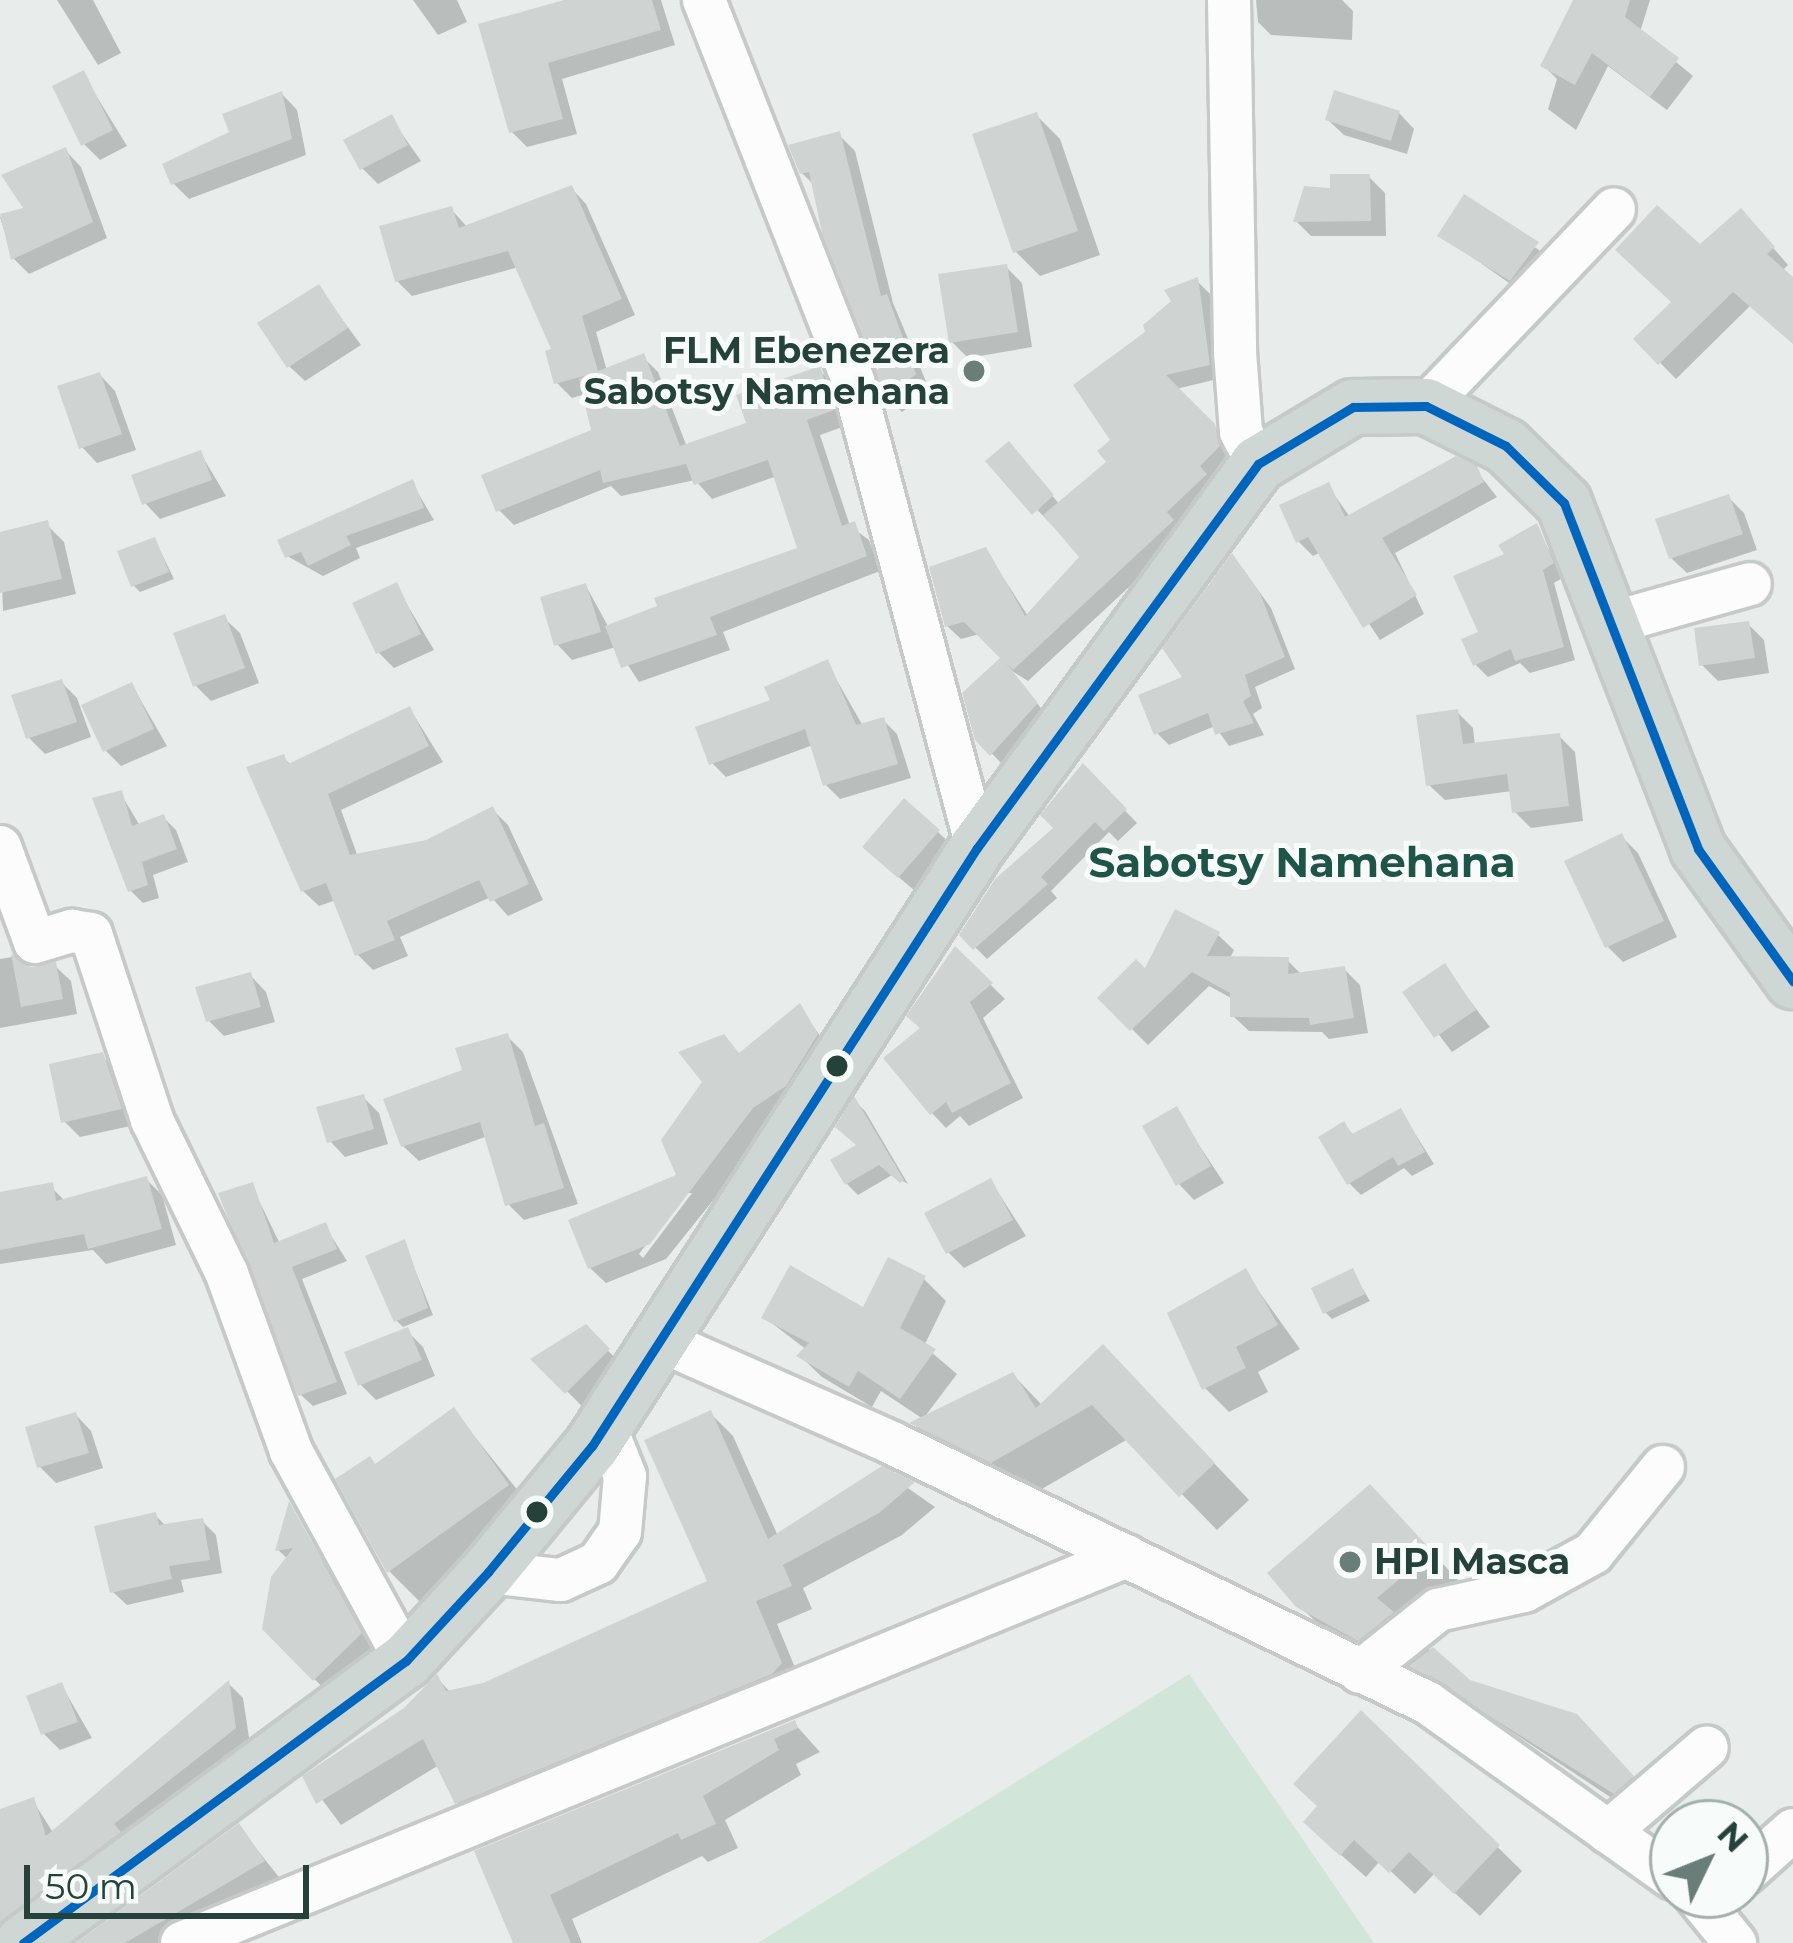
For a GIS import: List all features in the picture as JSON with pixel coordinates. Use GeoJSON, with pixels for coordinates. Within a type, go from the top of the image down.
{"type":"FeatureCollection","features":[{"type":"Feature","properties":{"kind":"main road"},"geometry":{"type":"LineString","coordinates":[[23,1943],[406,1661],[488,1572],[577,1467],[977,848],[1258,464],[1352,407],[1426,406],[1506,446],[1564,503],[1615,622],[1698,849],[1793,981]]}},
{"type":"Feature","properties":{"kind":"street"},"geometry":{"type":"LineString","coordinates":[[704,0],[853,381],[977,848]]}},
{"type":"Feature","properties":{"kind":"street"},"geometry":{"type":"LineString","coordinates":[[1229,0],[1235,352],[1241,432],[1258,464]]}},
{"type":"Feature","properties":{"kind":"street"},"geometry":{"type":"LineString","coordinates":[[1426,406],[1615,209]]}},
{"type":"Feature","properties":{"kind":"street"},"geometry":{"type":"LineString","coordinates":[[1615,622],[1750,584]]}},
{"type":"Feature","properties":{"kind":"street"},"geometry":{"type":"LineString","coordinates":[[0,847],[35,942],[72,931],[91,934],[152,1120],[227,1274],[291,1450],[406,1661]]}},
{"type":"Feature","properties":{"kind":"street"},"geometry":{"type":"LineString","coordinates":[[661,1341],[1127,1556],[1428,1703],[1649,1861]]}},
{"type":"Feature","properties":{"kind":"street"},"geometry":{"type":"LineString","coordinates":[[488,1572],[561,1580],[598,1563],[620,1532],[626,1476],[604,1421]]}},
{"type":"Feature","properties":{"kind":"street"},"geometry":{"type":"LineString","coordinates":[[1360,1672],[1438,1610],[1524,1591],[1593,1552],[1663,1467]]}},
{"type":"Feature","properties":{"kind":"street"},"geometry":{"type":"LineString","coordinates":[[182,1943],[1127,1556]]}},
{"type":"Feature","properties":{"kind":"street"},"geometry":{"type":"LineString","coordinates":[[1608,1832],[1707,1747]]}},
{"type":"Feature","properties":{"kind":"street"},"geometry":{"type":"LineString","coordinates":[[1769,1852],[1793,1830]]}},
{"type":"Feature","properties":{"kind":"green space"},"geometry":{"type":"Polygon","coordinates":[[[1189,1674],[1374,1943],[758,1943],[1189,1674]]]}},
{"type":"Feature","properties":{"kind":"building"},"geometry":{"type":"Polygon","coordinates":[[[564,0],[652,0],[661,30],[548,63],[563,119],[509,133],[478,24],[564,0]]]}},
{"type":"Feature","properties":{"kind":"building"},"geometry":{"type":"Polygon","coordinates":[[[1573,0],[1630,0],[1625,17],[1679,58],[1650,97],[1592,53],[1575,85],[1540,66],[1573,0]]]}},
{"type":"Feature","properties":{"kind":"building"},"geometry":{"type":"Polygon","coordinates":[[[84,70],[113,130],[81,146],[52,86],[84,70]]]}},
{"type":"Feature","properties":{"kind":"building"},"geometry":{"type":"Polygon","coordinates":[[[1334,90],[1400,111],[1391,141],[1325,120],[1334,90]]]}},
{"type":"Feature","properties":{"kind":"building"},"geometry":{"type":"Polygon","coordinates":[[[282,91],[292,139],[171,185],[162,164],[229,132],[222,114],[282,91]]]}},
{"type":"Feature","properties":{"kind":"building"},"geometry":{"type":"Polygon","coordinates":[[[1037,112],[1078,231],[1013,253],[972,134],[1037,112]]]}},
{"type":"Feature","properties":{"kind":"building"},"geometry":{"type":"Polygon","coordinates":[[[392,114],[408,145],[360,170],[343,140],[392,114]]]}},
{"type":"Feature","properties":{"kind":"building"},"geometry":{"type":"Polygon","coordinates":[[[840,131],[881,296],[887,294],[916,374],[884,399],[822,233],[809,172],[800,174],[788,145],[840,131]]]}},
{"type":"Feature","properties":{"kind":"building"},"geometry":{"type":"Polygon","coordinates":[[[66,147],[93,222],[11,260],[0,214],[23,208],[1,175],[66,147]]]}},
{"type":"Feature","properties":{"kind":"building"},"geometry":{"type":"Polygon","coordinates":[[[1330,174],[1370,174],[1371,221],[1293,222],[1304,186],[1330,188],[1330,174]]]}},
{"type":"Feature","properties":{"kind":"building"},"geometry":{"type":"Polygon","coordinates":[[[572,185],[622,299],[582,316],[598,371],[644,353],[680,446],[746,423],[736,395],[820,366],[834,410],[807,420],[842,526],[855,521],[867,556],[710,617],[717,635],[621,668],[605,626],[657,606],[654,598],[797,548],[768,460],[694,485],[686,464],[603,483],[600,470],[496,512],[481,475],[591,430],[579,379],[588,375],[554,384],[545,351],[551,349],[508,251],[395,282],[379,226],[452,206],[459,228],[572,185]]]}},
{"type":"Feature","properties":{"kind":"building"},"geometry":{"type":"Polygon","coordinates":[[[1464,194],[1539,242],[1510,281],[1437,236],[1464,194]]]}},
{"type":"Feature","properties":{"kind":"building"},"geometry":{"type":"Polygon","coordinates":[[[1657,205],[1700,244],[1741,208],[1775,247],[1767,254],[1793,277],[1793,344],[1733,292],[1658,365],[1633,339],[1671,302],[1615,250],[1657,205]]]}},
{"type":"Feature","properties":{"kind":"building"},"geometry":{"type":"Polygon","coordinates":[[[1007,264],[1018,332],[949,343],[938,274],[1007,264]]]}},
{"type":"Feature","properties":{"kind":"building"},"geometry":{"type":"Polygon","coordinates":[[[1198,277],[1210,365],[1166,375],[1215,424],[1220,446],[1200,466],[1207,474],[1167,512],[1174,520],[1013,670],[1006,663],[1038,703],[990,756],[975,740],[962,693],[1000,658],[964,622],[945,627],[929,567],[986,547],[1025,616],[1079,557],[1043,515],[1106,462],[1097,451],[1110,440],[1073,385],[1145,332],[1143,325],[1171,301],[1164,290],[1198,277]]]}},
{"type":"Feature","properties":{"kind":"building"},"geometry":{"type":"Polygon","coordinates":[[[319,284],[348,328],[287,368],[257,323],[319,284]]]}},
{"type":"Feature","properties":{"kind":"building"},"geometry":{"type":"Polygon","coordinates":[[[100,372],[122,434],[79,449],[57,386],[100,372]]]}},
{"type":"Feature","properties":{"kind":"building"},"geometry":{"type":"Polygon","coordinates":[[[1009,441],[1054,495],[1032,515],[985,461],[1009,441]]]}},
{"type":"Feature","properties":{"kind":"building"},"geometry":{"type":"Polygon","coordinates":[[[201,450],[212,480],[142,505],[131,475],[201,450]]]}},
{"type":"Feature","properties":{"kind":"building"},"geometry":{"type":"Polygon","coordinates":[[[1456,456],[1477,466],[1484,482],[1382,538],[1417,595],[1363,628],[1308,537],[1296,543],[1279,505],[1329,482],[1345,517],[1456,456]]]}},
{"type":"Feature","properties":{"kind":"building"},"geometry":{"type":"Polygon","coordinates":[[[413,479],[424,508],[346,536],[351,545],[308,566],[301,552],[285,558],[277,540],[413,479]]]}},
{"type":"Feature","properties":{"kind":"building"},"geometry":{"type":"Polygon","coordinates":[[[1729,494],[1743,534],[1669,559],[1655,519],[1729,494]]]}},
{"type":"Feature","properties":{"kind":"building"},"geometry":{"type":"Polygon","coordinates":[[[48,520],[62,579],[0,593],[0,532],[48,520]]]}},
{"type":"Feature","properties":{"kind":"building"},"geometry":{"type":"Polygon","coordinates":[[[1537,523],[1554,563],[1543,570],[1564,647],[1515,661],[1511,649],[1473,666],[1461,639],[1478,632],[1453,576],[1504,554],[1498,545],[1537,523]]]}},
{"type":"Feature","properties":{"kind":"building"},"geometry":{"type":"Polygon","coordinates":[[[155,537],[169,572],[131,587],[117,551],[155,537]]]}},
{"type":"Feature","properties":{"kind":"building"},"geometry":{"type":"Polygon","coordinates":[[[1232,553],[1260,593],[1285,657],[1245,675],[1251,696],[1243,701],[1254,723],[1215,735],[1208,713],[1154,735],[1138,695],[1182,677],[1162,648],[1232,553]]]}},
{"type":"Feature","properties":{"kind":"building"},"geometry":{"type":"Polygon","coordinates":[[[397,582],[421,634],[376,654],[352,603],[397,582]]]}},
{"type":"Feature","properties":{"kind":"building"},"geometry":{"type":"Polygon","coordinates":[[[586,583],[601,632],[554,646],[540,597],[586,583]]]}},
{"type":"Feature","properties":{"kind":"building"},"geometry":{"type":"Polygon","coordinates":[[[225,614],[245,668],[193,687],[173,633],[225,614]]]}},
{"type":"Feature","properties":{"kind":"building"},"geometry":{"type":"Polygon","coordinates":[[[1749,621],[1755,658],[1699,666],[1694,628],[1749,621]]]}},
{"type":"Feature","properties":{"kind":"building"},"geometry":{"type":"Polygon","coordinates":[[[828,659],[856,725],[884,717],[898,764],[823,786],[805,729],[709,765],[695,727],[770,700],[764,687],[828,659]]]}},
{"type":"Feature","properties":{"kind":"building"},"geometry":{"type":"Polygon","coordinates":[[[62,679],[77,722],[26,739],[11,695],[62,679]]]}},
{"type":"Feature","properties":{"kind":"building"},"geometry":{"type":"Polygon","coordinates":[[[132,682],[154,729],[103,752],[81,705],[132,682]]]}},
{"type":"Feature","properties":{"kind":"building"},"geometry":{"type":"Polygon","coordinates":[[[410,706],[429,746],[328,794],[350,855],[426,840],[493,806],[529,884],[490,902],[479,880],[387,921],[395,940],[355,956],[326,883],[301,892],[246,767],[284,754],[288,764],[410,706]]]}},
{"type":"Feature","properties":{"kind":"building"},"geometry":{"type":"Polygon","coordinates":[[[1458,709],[1463,744],[1560,733],[1569,806],[1512,813],[1507,774],[1426,786],[1416,715],[1458,709]]]}},
{"type":"Feature","properties":{"kind":"building"},"geometry":{"type":"Polygon","coordinates":[[[1083,763],[1127,809],[1104,831],[1095,822],[1041,877],[1048,884],[973,950],[959,935],[995,879],[1053,828],[1040,815],[1083,763]]]}},
{"type":"Feature","properties":{"kind":"building"},"geometry":{"type":"Polygon","coordinates":[[[122,790],[132,826],[164,814],[177,849],[142,862],[148,885],[128,892],[92,798],[122,790]]]}},
{"type":"Feature","properties":{"kind":"building"},"geometry":{"type":"Polygon","coordinates":[[[904,798],[940,830],[898,878],[862,847],[904,798]]]}},
{"type":"Feature","properties":{"kind":"building"},"geometry":{"type":"Polygon","coordinates":[[[1622,833],[1664,921],[1605,948],[1564,861],[1622,833]]]}},
{"type":"Feature","properties":{"kind":"building"},"geometry":{"type":"Polygon","coordinates":[[[1175,909],[1220,932],[1207,956],[1289,957],[1288,974],[1345,966],[1354,1018],[1310,1025],[1309,1018],[1230,1017],[1230,993],[1192,972],[1130,1031],[1097,998],[1136,959],[1145,968],[1175,909]]]}},
{"type":"Feature","properties":{"kind":"building"},"geometry":{"type":"Polygon","coordinates":[[[955,946],[993,983],[970,1002],[1011,1083],[952,1113],[946,1102],[930,1115],[883,1058],[920,1028],[906,1016],[955,946]]]}},
{"type":"Feature","properties":{"kind":"building"},"geometry":{"type":"Polygon","coordinates":[[[11,954],[31,967],[56,962],[63,999],[21,1007],[11,954]]]}},
{"type":"Feature","properties":{"kind":"building"},"geometry":{"type":"Polygon","coordinates":[[[1445,963],[1476,1010],[1434,1038],[1402,992],[1445,963]]]}},
{"type":"Feature","properties":{"kind":"building"},"geometry":{"type":"Polygon","coordinates":[[[251,972],[261,1007],[206,1022],[195,987],[251,972]]]}},
{"type":"Feature","properties":{"kind":"building"},"geometry":{"type":"Polygon","coordinates":[[[800,1003],[818,1034],[786,1086],[753,1108],[650,1244],[588,1269],[568,1220],[676,1175],[661,1140],[702,1082],[678,1052],[724,1034],[739,1053],[800,1003]]]}},
{"type":"Feature","properties":{"kind":"building"},"geometry":{"type":"Polygon","coordinates":[[[508,1033],[535,1126],[544,1123],[564,1188],[505,1206],[480,1122],[401,1147],[383,1099],[462,1070],[455,1048],[508,1033]]]}},
{"type":"Feature","properties":{"kind":"building"},"geometry":{"type":"Polygon","coordinates":[[[103,1052],[122,1109],[61,1123],[49,1064],[103,1052]]]}},
{"type":"Feature","properties":{"kind":"building"},"geometry":{"type":"Polygon","coordinates":[[[364,1094],[374,1129],[327,1143],[316,1107],[364,1094]]]}},
{"type":"Feature","properties":{"kind":"building"},"geometry":{"type":"Polygon","coordinates":[[[854,1096],[904,1180],[900,1183],[879,1165],[845,1185],[830,1160],[856,1145],[835,1127],[854,1096]]]}},
{"type":"Feature","properties":{"kind":"building"},"geometry":{"type":"Polygon","coordinates":[[[1177,1106],[1211,1166],[1176,1186],[1142,1126],[1177,1106]]]}},
{"type":"Feature","properties":{"kind":"building"},"geometry":{"type":"Polygon","coordinates":[[[1401,1108],[1425,1152],[1398,1166],[1393,1157],[1347,1185],[1318,1137],[1344,1121],[1352,1134],[1401,1108]]]}},
{"type":"Feature","properties":{"kind":"building"},"geometry":{"type":"Polygon","coordinates":[[[147,1176],[162,1229],[88,1249],[84,1234],[0,1250],[0,1192],[53,1182],[56,1201],[147,1176]]]}},
{"type":"Feature","properties":{"kind":"building"},"geometry":{"type":"Polygon","coordinates":[[[991,1178],[1013,1220],[946,1254],[924,1213],[991,1178]]]}},
{"type":"Feature","properties":{"kind":"building"},"geometry":{"type":"Polygon","coordinates":[[[253,1182],[274,1243],[326,1222],[337,1249],[292,1267],[337,1382],[298,1396],[218,1193],[253,1182]]]}},
{"type":"Feature","properties":{"kind":"building"},"geometry":{"type":"Polygon","coordinates":[[[405,1239],[428,1308],[394,1322],[365,1256],[405,1239]]]}},
{"type":"Feature","properties":{"kind":"building"},"geometry":{"type":"Polygon","coordinates":[[[888,1257],[926,1276],[900,1328],[936,1349],[900,1399],[858,1371],[849,1387],[796,1356],[809,1343],[761,1318],[790,1265],[863,1307],[888,1257]]]}},
{"type":"Feature","properties":{"kind":"building"},"geometry":{"type":"Polygon","coordinates":[[[1246,1268],[1278,1325],[1236,1347],[1246,1368],[1202,1390],[1167,1313],[1246,1268]]]}},
{"type":"Feature","properties":{"kind":"building"},"geometry":{"type":"Polygon","coordinates":[[[1353,1268],[1365,1294],[1323,1314],[1311,1288],[1353,1268]]]}},
{"type":"Feature","properties":{"kind":"building"},"geometry":{"type":"Polygon","coordinates":[[[586,1324],[610,1349],[565,1394],[530,1359],[586,1324]]]}},
{"type":"Feature","properties":{"kind":"building"},"geometry":{"type":"Polygon","coordinates":[[[408,1327],[422,1360],[358,1386],[344,1352],[408,1327]]]}},
{"type":"Feature","properties":{"kind":"building"},"geometry":{"type":"Polygon","coordinates":[[[1103,1344],[1215,1463],[1179,1497],[1092,1405],[991,1463],[909,1423],[1013,1372],[1036,1408],[1103,1344]]]}},
{"type":"Feature","properties":{"kind":"building"},"geometry":{"type":"Polygon","coordinates":[[[454,1407],[509,1485],[387,1573],[335,1479],[370,1456],[375,1464],[454,1407]]]}},
{"type":"Feature","properties":{"kind":"building"},"geometry":{"type":"Polygon","coordinates":[[[711,1410],[768,1539],[882,1466],[915,1482],[879,1513],[783,1565],[792,1586],[756,1601],[782,1663],[772,1674],[455,1804],[423,1739],[316,1804],[302,1776],[404,1708],[437,1674],[446,1691],[483,1683],[707,1581],[644,1440],[711,1410]]]}},
{"type":"Feature","properties":{"kind":"building"},"geometry":{"type":"Polygon","coordinates":[[[76,1412],[89,1453],[37,1468],[25,1427],[76,1412]]]}},
{"type":"Feature","properties":{"kind":"building","name":"HPI Masca"},"geometry":{"type":"Polygon","coordinates":[[[1370,1484],[1432,1551],[1377,1598],[1394,1612],[1358,1641],[1296,1607],[1267,1573],[1370,1484]]]}},
{"type":"Feature","properties":{"kind":"building"},"geometry":{"type":"Polygon","coordinates":[[[289,1501],[362,1633],[313,1681],[262,1629],[271,1577],[293,1548],[275,1551],[289,1501]]]}},
{"type":"Feature","properties":{"kind":"building"},"geometry":{"type":"Polygon","coordinates":[[[156,1512],[159,1525],[203,1518],[210,1560],[169,1566],[172,1579],[110,1593],[94,1526],[156,1512]]]}},
{"type":"Feature","properties":{"kind":"building"},"geometry":{"type":"Polygon","coordinates":[[[1433,1647],[1470,1680],[1577,1714],[1634,1776],[1614,1794],[1409,1666],[1433,1647]]]}},
{"type":"Feature","properties":{"kind":"building"},"geometry":{"type":"Polygon","coordinates":[[[229,1680],[236,1728],[114,1824],[121,1832],[0,1923],[0,1809],[34,1797],[46,1836],[229,1680]]]}},
{"type":"Feature","properties":{"kind":"building"},"geometry":{"type":"Polygon","coordinates":[[[62,1682],[78,1722],[41,1735],[26,1696],[62,1682]]]}},
{"type":"Feature","properties":{"kind":"building"},"geometry":{"type":"Polygon","coordinates":[[[1361,1710],[1500,1845],[1454,1894],[1409,1852],[1389,1873],[1354,1840],[1340,1856],[1303,1822],[1317,1806],[1293,1784],[1361,1710]]]}},
{"type":"Feature","properties":{"kind":"building"},"geometry":{"type":"Polygon","coordinates":[[[795,1720],[798,1728],[774,1739],[779,1750],[703,1796],[716,1824],[681,1840],[678,1833],[550,1895],[571,1943],[513,1943],[474,1851],[795,1720]]]}},
{"type":"Feature","properties":{"kind":"building"},"geometry":{"type":"Polygon","coordinates":[[[239,1823],[265,1861],[125,1943],[76,1943],[239,1823]]]}},
{"type":"Feature","properties":{"kind":"transit line"},"geometry":{"type":"LineString","coordinates":[[23,1943],[406,1661],[488,1572],[592,1446],[977,848],[1258,464],[1353,407],[1426,406],[1506,446],[1564,503],[1698,849],[1793,981]]}},
{"type":"Feature","properties":{"kind":"place","name":"FLM Ebenezera Sabotsy Namehana"},"geometry":{"type":"Point","coordinates":[974,371]}},
{"type":"Feature","properties":{"kind":"place","name":"HPI Masca"},"geometry":{"type":"Point","coordinates":[1350,1562]}},
{"type":"Feature","properties":{"kind":"district","name":"Sabotsy Namehana"},"geometry":{"type":"Point","coordinates":[1302,862]}}]}
